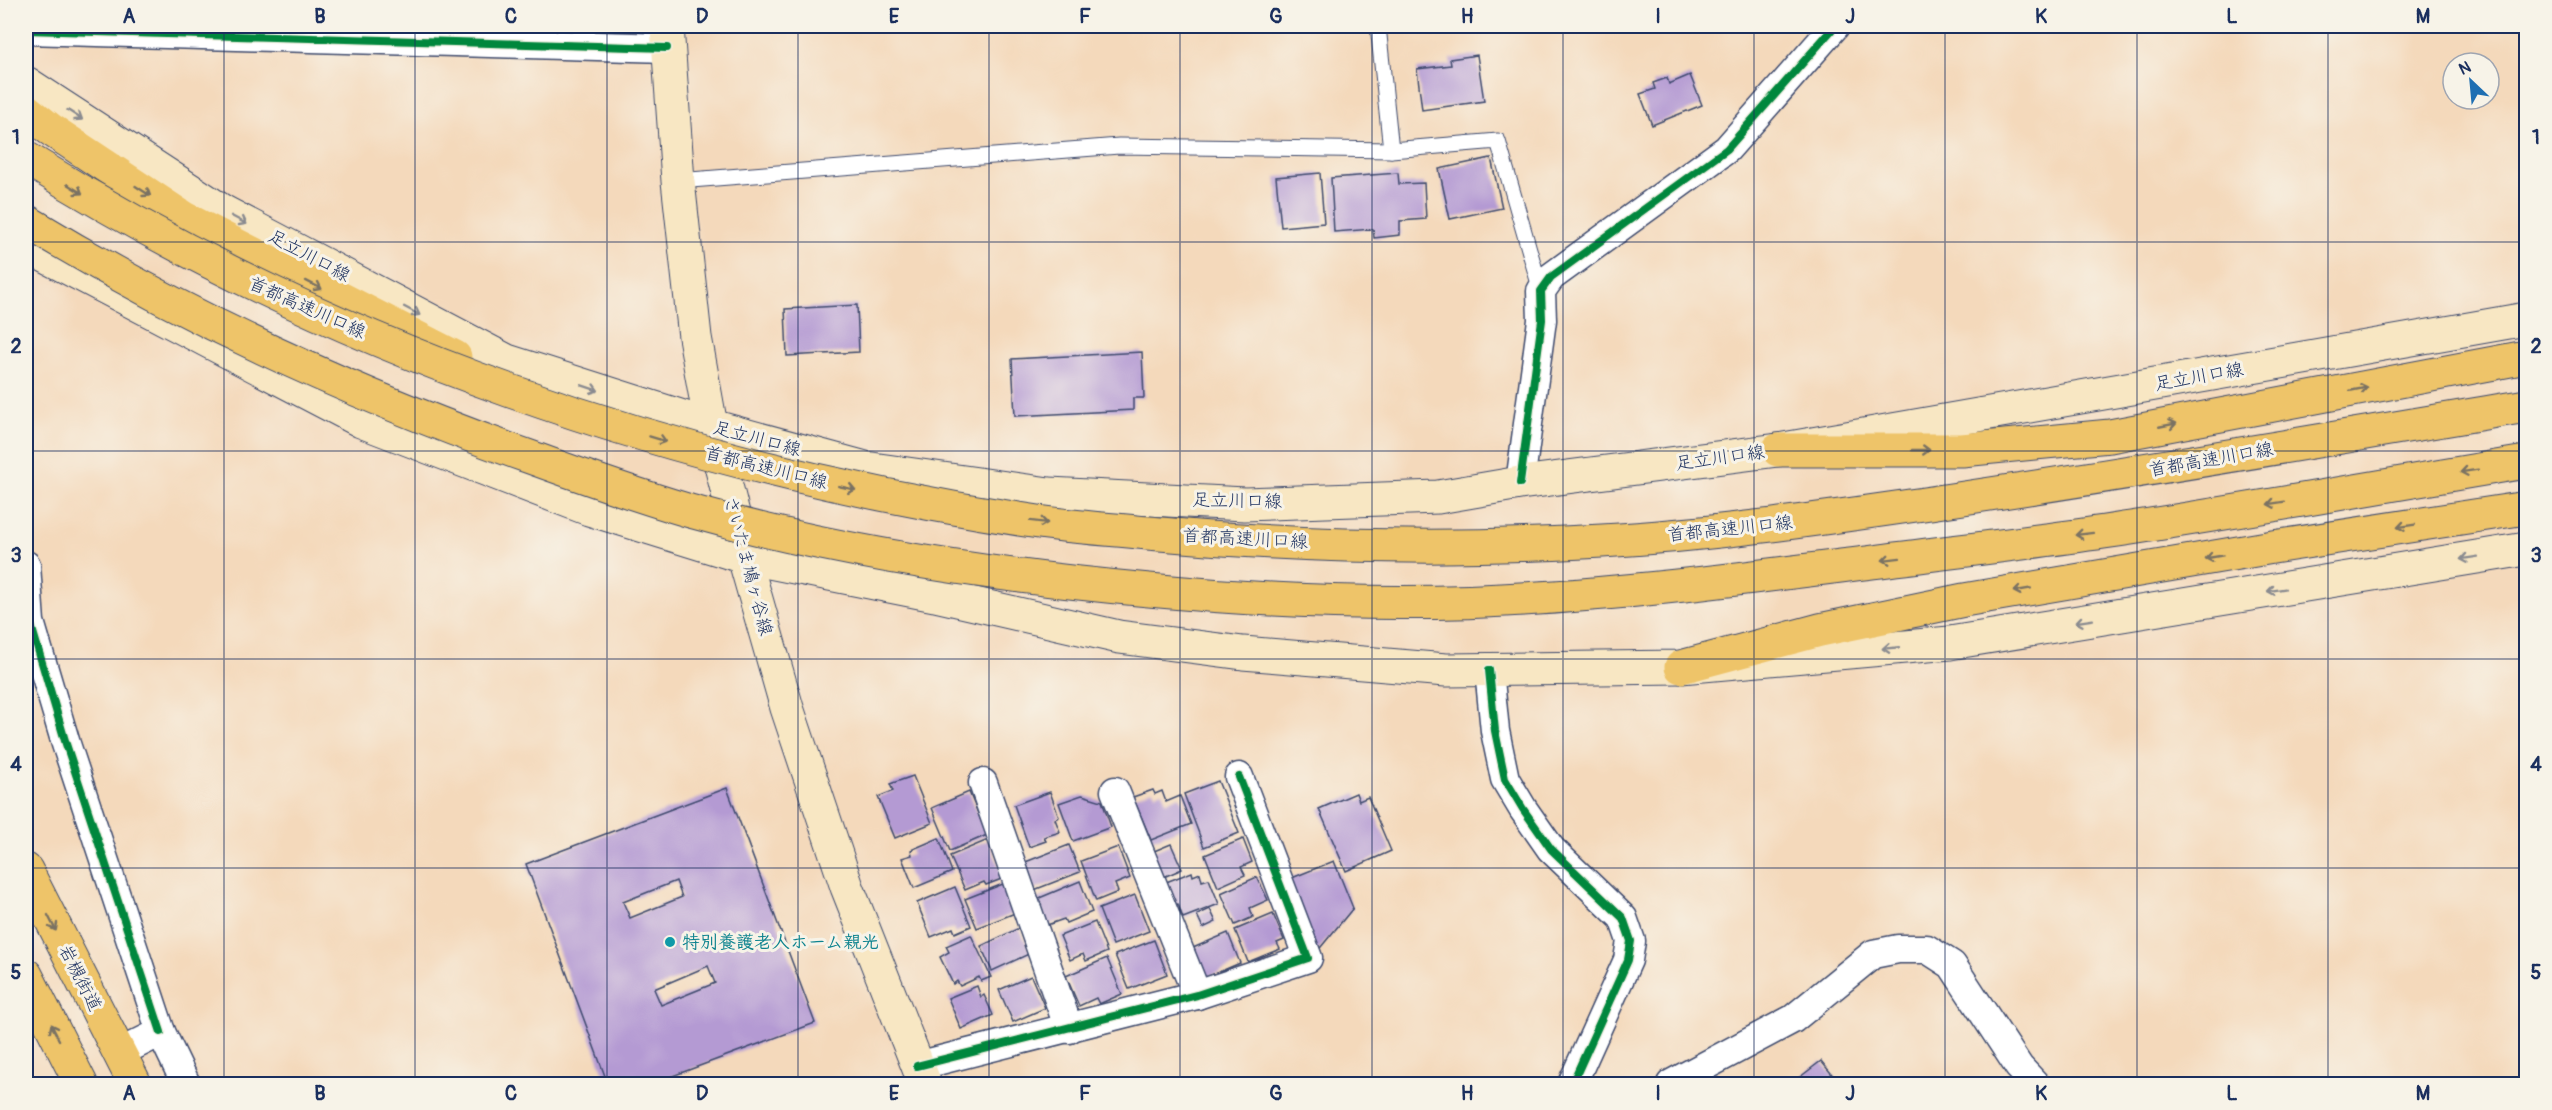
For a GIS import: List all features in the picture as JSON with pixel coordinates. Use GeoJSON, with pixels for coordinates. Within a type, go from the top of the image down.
{"type":"FeatureCollection","features":[{"type":"Feature","properties":{"kind":"highway"},"geometry":{"type":"LineString","coordinates":[[26,110],[50,129],[184,218],[549,405]]}},
{"type":"Feature","properties":{"kind":"highway","name":"首都高速川口線"},"geometry":{"type":"LineString","coordinates":[[26,158],[162,239],[244,281],[326,318],[549,405],[755,467],[877,494],[1038,522],[1215,539],[1426,548],[1606,541],[1778,525],[2103,478],[2526,406]]}},
{"type":"Feature","properties":{"kind":"highway"},"geometry":{"type":"LineString","coordinates":[[26,221],[154,293],[292,362],[440,425],[573,473],[687,510],[796,538],[933,564],[1072,583],[1214,596],[1345,602],[1536,598],[1775,574],[2105,532],[2526,462]]}},
{"type":"Feature","properties":{"kind":"highway"},"geometry":{"type":"LineString","coordinates":[[1778,450],[1962,450],[2110,436],[2526,357]]}},
{"type":"Feature","properties":{"kind":"highway"},"geometry":{"type":"LineString","coordinates":[[1681,667],[1820,630],[1964,600],[2273,547],[2526,508]]}},
{"type":"Feature","properties":{"kind":"highway","name":"岩槻街道"},"geometry":{"type":"LineString","coordinates":[[26,870],[135,1084]]}},
{"type":"Feature","properties":{"kind":"highway"},"geometry":{"type":"LineString","coordinates":[[26,975],[81,1084]]}},
{"type":"Feature","properties":{"kind":"main road","name":"さいたま鳩ヶ谷線"},"geometry":{"type":"LineString","coordinates":[[667,37],[678,181],[695,337],[711,426],[744,557],[787,708],[846,887],[921,1075]]}},
{"type":"Feature","properties":{"kind":"main road","name":"足立川口線"},"geometry":{"type":"LineString","coordinates":[[26,83],[222,211],[507,361],[711,426],[865,468],[1048,494],[1245,504],[1438,497],[1520,483],[1778,450],[2526,319]]}},
{"type":"Feature","properties":{"kind":"main road"},"geometry":{"type":"LineString","coordinates":[[26,246],[361,421],[589,509],[744,557],[935,594],[1119,637],[1243,653],[1446,670],[1681,667],[1950,643],[2526,549]]}},
{"type":"Feature","properties":{"kind":"street"},"geometry":{"type":"LineString","coordinates":[[1520,483],[1542,320],[1541,291],[1551,277],[1727,149],[1836,26]]}},
{"type":"Feature","properties":{"kind":"street"},"geometry":{"type":"LineString","coordinates":[[26,30],[667,37]]}},
{"type":"Feature","properties":{"kind":"street"},"geometry":{"type":"LineString","coordinates":[[26,566],[30,622],[66,744],[161,1032],[186,1084]]}},
{"type":"Feature","properties":{"kind":"street"},"geometry":{"type":"LineString","coordinates":[[1488,670],[1495,731],[1505,779],[1551,849],[1623,918],[1631,941],[1628,960],[1572,1084]]}},
{"type":"Feature","properties":{"kind":"street"},"geometry":{"type":"LineString","coordinates":[[921,1075],[1069,1029],[1197,995],[1308,958],[1239,777]]}},
{"type":"Feature","properties":{"kind":"street"},"geometry":{"type":"LineString","coordinates":[[983,783],[1069,1029]]}},
{"type":"Feature","properties":{"kind":"street"},"geometry":{"type":"LineString","coordinates":[[1114,791],[1197,995]]}},
{"type":"Feature","properties":{"kind":"street"},"geometry":{"type":"LineString","coordinates":[[1671,1084],[1793,1019],[1873,954],[1898,949],[1928,949],[1952,965],[2019,1067],[2035,1084]]}},
{"type":"Feature","properties":{"kind":"street"},"geometry":{"type":"LineString","coordinates":[[118,1053],[161,1032]]}},
{"type":"Feature","properties":{"kind":"lane"},"geometry":{"type":"LineString","coordinates":[[1378,26],[1391,150]]}},
{"type":"Feature","properties":{"kind":"lane"},"geometry":{"type":"LineString","coordinates":[[678,181],[1119,146],[1391,150],[1498,141],[1541,291]]}},
{"type":"Feature","properties":{"kind":"building"},"geometry":{"type":"Polygon","coordinates":[[[1477,55],[1484,101],[1422,110],[1417,69],[1451,65],[1450,59],[1477,55]]]}},
{"type":"Feature","properties":{"kind":"building"},"geometry":{"type":"Polygon","coordinates":[[[1690,75],[1702,105],[1652,125],[1640,94],[1655,89],[1653,83],[1667,78],[1669,84],[1690,75]]]}},
{"type":"Feature","properties":{"kind":"building"},"geometry":{"type":"Polygon","coordinates":[[[1491,158],[1502,208],[1450,219],[1439,169],[1491,158]]]}},
{"type":"Feature","properties":{"kind":"building"},"geometry":{"type":"Polygon","coordinates":[[[1320,173],[1324,223],[1281,227],[1276,177],[1320,173]]]}},
{"type":"Feature","properties":{"kind":"building"},"geometry":{"type":"Polygon","coordinates":[[[1398,173],[1399,184],[1424,183],[1426,219],[1400,221],[1400,235],[1374,238],[1373,229],[1334,232],[1331,178],[1398,173]]]}},
{"type":"Feature","properties":{"kind":"building"},"geometry":{"type":"Polygon","coordinates":[[[857,305],[859,352],[787,356],[785,309],[857,305]]]}},
{"type":"Feature","properties":{"kind":"building"},"geometry":{"type":"Polygon","coordinates":[[[1142,352],[1144,398],[1133,398],[1133,410],[1015,416],[1012,359],[1142,352]]]}},
{"type":"Feature","properties":{"kind":"building"},"geometry":{"type":"Polygon","coordinates":[[[913,776],[932,823],[895,838],[878,797],[893,791],[890,784],[913,776]]]}},
{"type":"Feature","properties":{"kind":"building"},"geometry":{"type":"Polygon","coordinates":[[[1218,781],[1239,833],[1204,847],[1184,794],[1218,781]]]}},
{"type":"Feature","properties":{"kind":"building","name":"特別養護老人ホーム親光"},"geometry":{"type":"Polygon","coordinates":[[[727,788],[815,1023],[651,1084],[608,1084],[526,864],[727,788]],[[676,881],[623,902],[630,918],[682,897],[676,881]],[[708,966],[654,989],[661,1005],[715,983],[708,966]]]}},
{"type":"Feature","properties":{"kind":"building"},"geometry":{"type":"Polygon","coordinates":[[[1153,790],[1155,794],[1162,791],[1166,802],[1180,796],[1191,824],[1151,840],[1133,797],[1153,790]]]}},
{"type":"Feature","properties":{"kind":"building"},"geometry":{"type":"Polygon","coordinates":[[[969,792],[987,835],[950,851],[932,808],[969,792]]]}},
{"type":"Feature","properties":{"kind":"building"},"geometry":{"type":"Polygon","coordinates":[[[1050,792],[1059,817],[1055,819],[1060,832],[1044,837],[1046,841],[1029,847],[1014,805],[1050,792]]]}},
{"type":"Feature","properties":{"kind":"building"},"geometry":{"type":"Polygon","coordinates":[[[1356,793],[1359,801],[1368,797],[1391,851],[1346,871],[1319,809],[1356,793]]]}},
{"type":"Feature","properties":{"kind":"building"},"geometry":{"type":"Polygon","coordinates":[[[1082,795],[1102,801],[1111,827],[1073,841],[1059,803],[1082,795]]]}},
{"type":"Feature","properties":{"kind":"building"},"geometry":{"type":"Polygon","coordinates":[[[939,838],[952,872],[914,888],[902,858],[912,855],[911,850],[939,838]]]}},
{"type":"Feature","properties":{"kind":"building"},"geometry":{"type":"Polygon","coordinates":[[[1243,839],[1252,862],[1241,867],[1245,875],[1218,887],[1205,855],[1243,839]]]}},
{"type":"Feature","properties":{"kind":"building"},"geometry":{"type":"Polygon","coordinates":[[[988,840],[1004,878],[986,885],[984,882],[965,890],[950,856],[988,840]]]}},
{"type":"Feature","properties":{"kind":"building"},"geometry":{"type":"Polygon","coordinates":[[[1171,844],[1182,869],[1159,879],[1147,854],[1171,844]]]}},
{"type":"Feature","properties":{"kind":"building"},"geometry":{"type":"Polygon","coordinates":[[[1069,845],[1080,872],[1034,890],[1023,863],[1069,845]]]}},
{"type":"Feature","properties":{"kind":"building"},"geometry":{"type":"Polygon","coordinates":[[[1118,847],[1130,878],[1115,884],[1118,892],[1096,901],[1081,861],[1118,847]]]}},
{"type":"Feature","properties":{"kind":"building"},"geometry":{"type":"Polygon","coordinates":[[[1334,861],[1353,908],[1316,953],[1287,880],[1334,861]]]}},
{"type":"Feature","properties":{"kind":"building"},"geometry":{"type":"Polygon","coordinates":[[[1192,872],[1193,876],[1200,873],[1202,881],[1209,879],[1219,904],[1183,918],[1178,904],[1170,907],[1161,884],[1192,872]]]}},
{"type":"Feature","properties":{"kind":"building"},"geometry":{"type":"Polygon","coordinates":[[[1257,877],[1268,900],[1250,908],[1253,917],[1235,925],[1221,893],[1257,877]]]}},
{"type":"Feature","properties":{"kind":"building"},"geometry":{"type":"Polygon","coordinates":[[[1080,881],[1092,912],[1066,923],[1064,919],[1047,925],[1037,899],[1080,881]]]}},
{"type":"Feature","properties":{"kind":"building"},"geometry":{"type":"Polygon","coordinates":[[[1003,884],[1015,913],[977,928],[965,899],[1003,884]]]}},
{"type":"Feature","properties":{"kind":"building"},"geometry":{"type":"Polygon","coordinates":[[[955,887],[971,926],[955,933],[953,928],[931,937],[917,903],[955,887]]]}},
{"type":"Feature","properties":{"kind":"building"},"geometry":{"type":"Polygon","coordinates":[[[1135,895],[1149,931],[1113,945],[1099,909],[1135,895]]]}},
{"type":"Feature","properties":{"kind":"building"},"geometry":{"type":"Polygon","coordinates":[[[1210,909],[1216,922],[1203,928],[1197,915],[1210,909]]]}},
{"type":"Feature","properties":{"kind":"building"},"geometry":{"type":"Polygon","coordinates":[[[1273,914],[1284,940],[1277,943],[1280,949],[1248,962],[1235,930],[1273,914]]]}},
{"type":"Feature","properties":{"kind":"building"},"geometry":{"type":"Polygon","coordinates":[[[1095,922],[1107,952],[1086,961],[1083,954],[1070,960],[1060,936],[1095,922]]]}},
{"type":"Feature","properties":{"kind":"building"},"geometry":{"type":"Polygon","coordinates":[[[1019,928],[1031,953],[992,971],[981,946],[1019,928]]]}},
{"type":"Feature","properties":{"kind":"building"},"geometry":{"type":"Polygon","coordinates":[[[1228,933],[1240,963],[1205,978],[1193,948],[1228,933]]]}},
{"type":"Feature","properties":{"kind":"building"},"geometry":{"type":"Polygon","coordinates":[[[971,935],[991,977],[981,981],[979,977],[960,986],[957,981],[953,984],[940,957],[949,952],[946,946],[971,935]]]}},
{"type":"Feature","properties":{"kind":"building"},"geometry":{"type":"Polygon","coordinates":[[[1154,940],[1167,974],[1129,989],[1115,955],[1154,940]]]}},
{"type":"Feature","properties":{"kind":"building"},"geometry":{"type":"Polygon","coordinates":[[[1107,958],[1122,994],[1099,1004],[1096,998],[1079,1006],[1066,976],[1107,958]]]}},
{"type":"Feature","properties":{"kind":"building"},"geometry":{"type":"Polygon","coordinates":[[[1031,976],[1045,1008],[1013,1022],[999,990],[1031,976]]]}},
{"type":"Feature","properties":{"kind":"building"},"geometry":{"type":"Polygon","coordinates":[[[977,986],[981,997],[984,995],[993,1015],[961,1029],[948,998],[977,986]]]}},
{"type":"Feature","properties":{"kind":"building"},"geometry":{"type":"Polygon","coordinates":[[[1821,1061],[1840,1084],[1791,1084],[1821,1061]]]}},
{"type":"Feature","properties":{"kind":"cycle path"},"geometry":{"type":"LineString","coordinates":[[1520,483],[1542,320],[1541,291],[1551,277],[1727,149],[1835,26]]}},
{"type":"Feature","properties":{"kind":"cycle path"},"geometry":{"type":"LineString","coordinates":[[26,30],[667,48]]}},
{"type":"Feature","properties":{"kind":"cycle path"},"geometry":{"type":"LineString","coordinates":[[26,565],[30,622],[66,744],[161,1032]]}},
{"type":"Feature","properties":{"kind":"cycle path"},"geometry":{"type":"LineString","coordinates":[[1489,670],[1495,731],[1505,779],[1551,849],[1623,918],[1631,941],[1628,960],[1572,1084]]}},
{"type":"Feature","properties":{"kind":"cycle path"},"geometry":{"type":"LineString","coordinates":[[917,1066],[1197,995],[1308,958],[1239,777]]}},
{"type":"Feature","properties":{"kind":"place","name":"特別養護老人ホーム親光"},"geometry":{"type":"Point","coordinates":[670,942]}}]}
